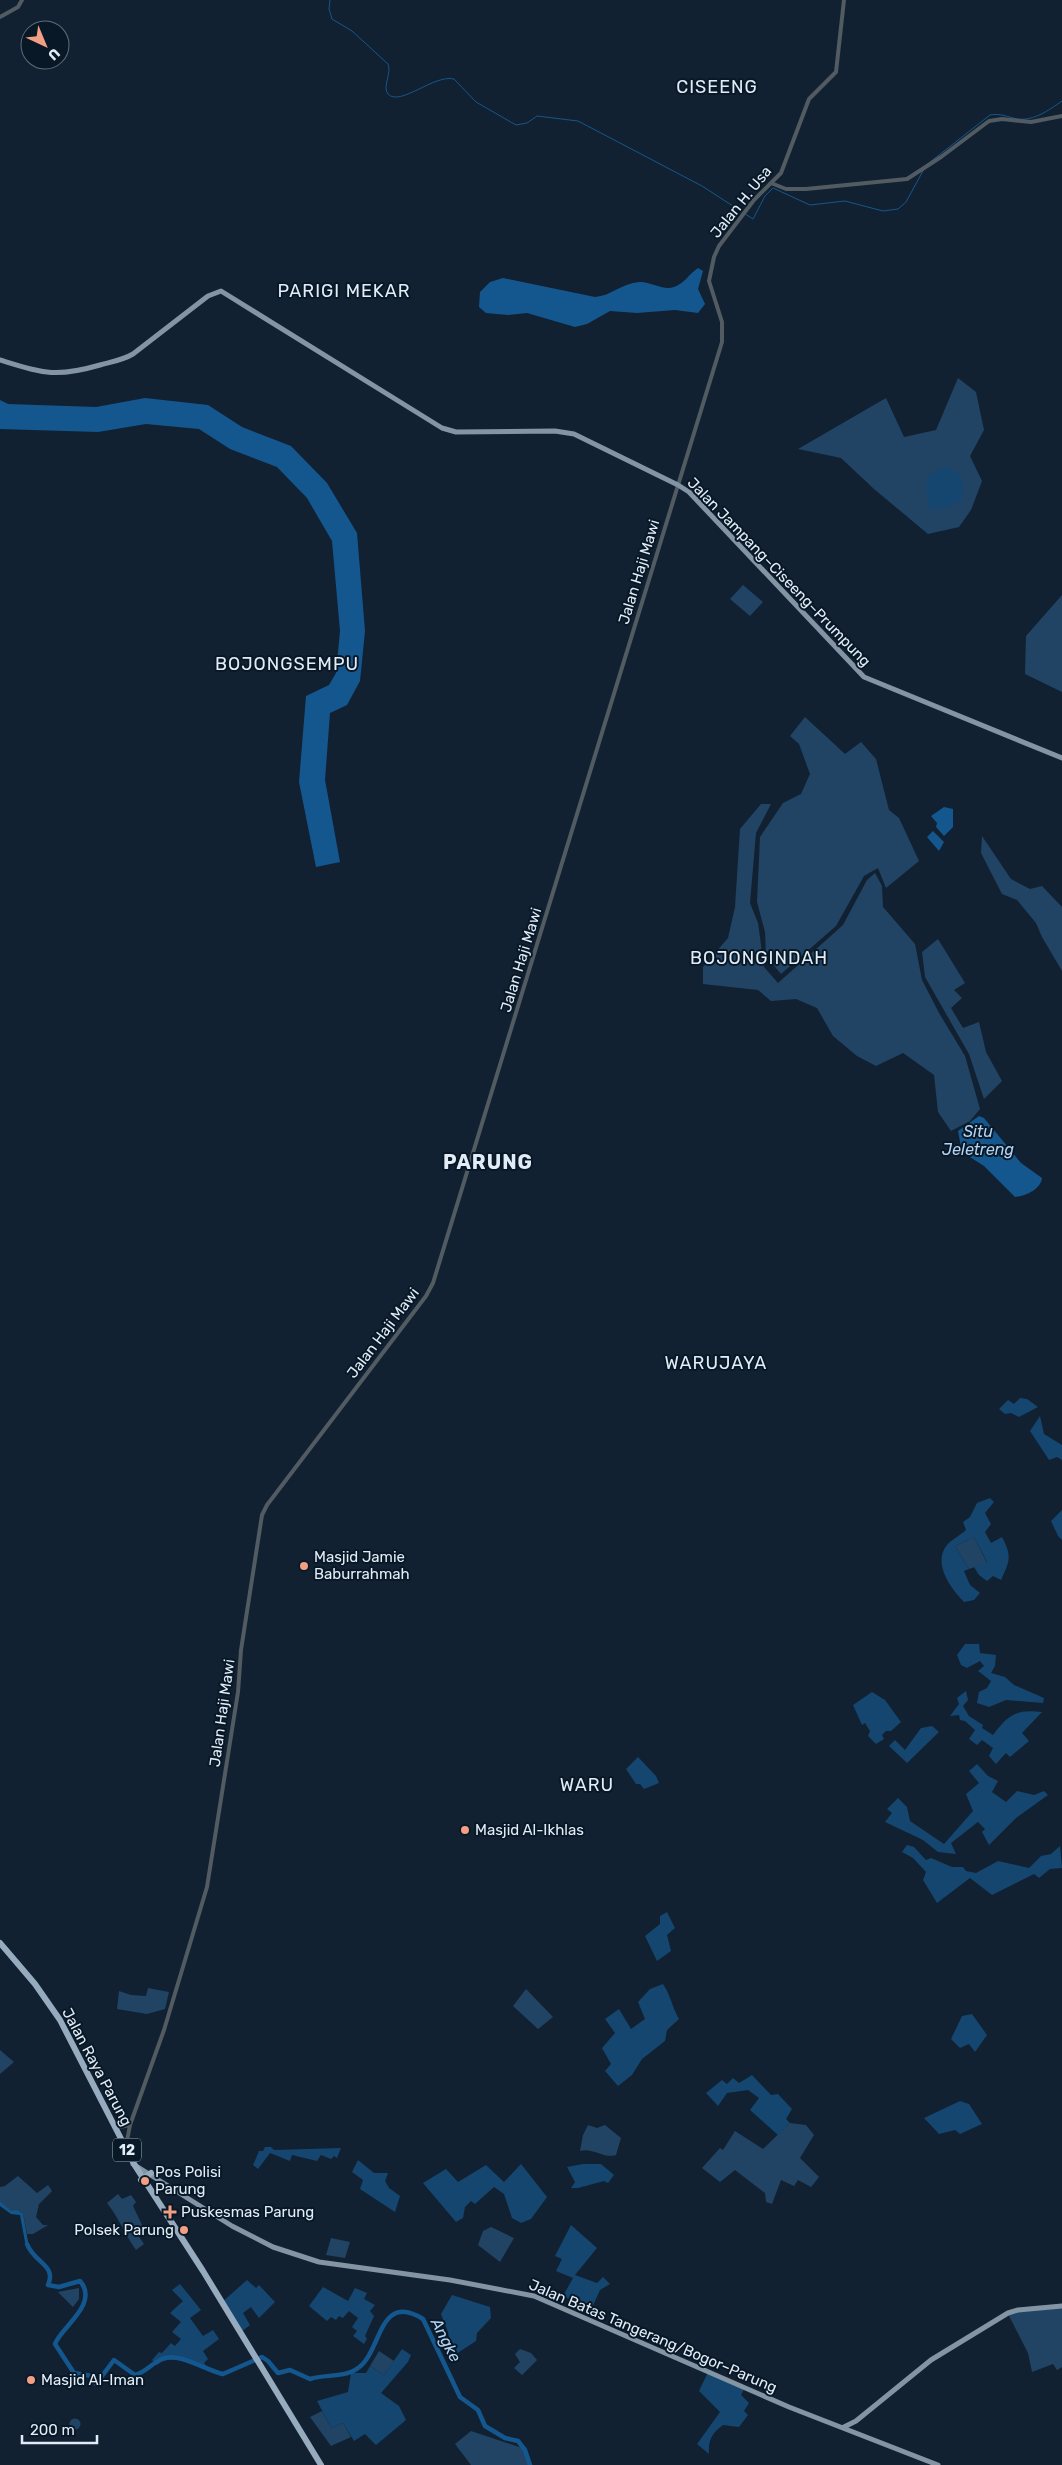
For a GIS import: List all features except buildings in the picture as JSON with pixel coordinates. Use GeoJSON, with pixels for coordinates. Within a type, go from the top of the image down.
{"type":"FeatureCollection","features":[{"type":"Feature","properties":{"kind":"highway","name":"Jalan Raya Parung"},"geometry":{"type":"LineString","coordinates":[[0,1945],[52,2007],[132,2163],[320,2465]]}},
{"type":"Feature","properties":{"kind":"highway","name":"Jalan Raya Parung"},"geometry":{"type":"LineString","coordinates":[[114,2128],[132,2163]]}},
{"type":"Feature","properties":{"kind":"highway"},"geometry":{"type":"LineString","coordinates":[[142,2179],[151,2174]]}},
{"type":"Feature","properties":{"kind":"main road","name":"Jalan Jampang–Ciseeng–Prumpung"},"geometry":{"type":"LineString","coordinates":[[0,360],[47,373],[59,374],[122,359],[133,354],[208,296],[221,291],[442,428],[456,432],[555,431],[574,434],[678,484],[689,492],[864,677],[1062,758]]}},
{"type":"Feature","properties":{"kind":"main road","name":"Jalan Batas Tangerang/Bogor–Parung"},"geometry":{"type":"LineString","coordinates":[[132,2163],[232,2226],[273,2247],[319,2262],[467,2282],[534,2296],[772,2400],[938,2465]]}},
{"type":"Feature","properties":{"kind":"main road"},"geometry":{"type":"LineString","coordinates":[[844,2428],[856,2421],[931,2360],[1008,2313],[1018,2310],[1062,2306]]}},
{"type":"Feature","properties":{"kind":"street"},"geometry":{"type":"LineString","coordinates":[[0,16],[18,7],[22,0]]}},
{"type":"Feature","properties":{"kind":"street","name":"Jalan H. Usa"},"geometry":{"type":"LineString","coordinates":[[678,484],[723,337],[722,322],[709,280],[710,270],[720,246],[757,196],[782,170],[809,99],[836,72],[844,0]]}},
{"type":"Feature","properties":{"kind":"street"},"geometry":{"type":"LineString","coordinates":[[771,183],[786,189],[906,179],[989,121],[1002,119],[1031,122],[1062,116]]}},
{"type":"Feature","properties":{"kind":"street","name":"Jalan Haji Mawi"},"geometry":{"type":"LineString","coordinates":[[125,2148],[130,2125],[164,2030],[207,1887],[238,1692],[242,1650],[262,1516],[267,1505],[426,1296],[433,1283],[678,484]]}},
{"type":"Feature","properties":{"kind":"street"},"geometry":{"type":"LineString","coordinates":[[114,2128],[130,2125]]}},
{"type":"Feature","properties":{"kind":"shaded area"},"geometry":{"type":"Polygon","coordinates":[[[958,378],[976,392],[984,430],[970,456],[982,481],[971,510],[959,527],[928,534],[874,489],[841,458],[798,449],[886,398],[904,437],[936,430],[958,378]]]}},
{"type":"Feature","properties":{"kind":"shaded area"},"geometry":{"type":"Polygon","coordinates":[[[945,466],[959,473],[964,491],[961,500],[947,508],[930,510],[927,496],[927,477],[945,466]]]}},
{"type":"Feature","properties":{"kind":"shaded area"},"geometry":{"type":"Polygon","coordinates":[[[743,585],[763,602],[750,616],[730,599],[743,585]]]}},
{"type":"Feature","properties":{"kind":"shaded area"},"geometry":{"type":"Polygon","coordinates":[[[1062,595],[1062,692],[1025,674],[1026,636],[1062,595]]]}},
{"type":"Feature","properties":{"kind":"shaded area"},"geometry":{"type":"Polygon","coordinates":[[[805,717],[845,754],[861,742],[876,759],[889,810],[899,818],[919,861],[886,888],[878,868],[864,876],[836,926],[781,974],[766,956],[765,932],[757,902],[760,837],[783,803],[801,794],[810,774],[799,744],[790,736],[805,717]]]}},
{"type":"Feature","properties":{"kind":"shaded area"},"geometry":{"type":"Polygon","coordinates":[[[761,804],[771,804],[756,833],[750,903],[758,923],[764,967],[778,983],[843,925],[867,880],[875,873],[882,886],[883,907],[915,944],[922,980],[965,1056],[980,1109],[970,1121],[951,1131],[938,1112],[934,1075],[903,1053],[876,1066],[857,1056],[833,1036],[817,1008],[796,999],[771,1001],[758,990],[703,984],[703,967],[728,938],[735,907],[740,829],[761,804]]]}},
{"type":"Feature","properties":{"kind":"shaded area"},"geometry":{"type":"Polygon","coordinates":[[[982,836],[1011,879],[1030,889],[1042,886],[1062,907],[1062,971],[1036,923],[1017,900],[1002,894],[981,853],[982,836]]]}},
{"type":"Feature","properties":{"kind":"shaded area"},"geometry":{"type":"Polygon","coordinates":[[[938,939],[965,983],[954,990],[962,998],[951,1008],[963,1028],[979,1022],[986,1052],[1002,1081],[984,1099],[969,1054],[925,977],[922,952],[938,939]]]}},
{"type":"Feature","properties":{"kind":"shaded area"},"geometry":{"type":"Polygon","coordinates":[[[1020,1398],[1027,1399],[1038,1407],[1019,1417],[1011,1413],[1005,1414],[999,1409],[1008,1400],[1014,1404],[1020,1398]]]}},
{"type":"Feature","properties":{"kind":"shaded area"},"geometry":{"type":"Polygon","coordinates":[[[1040,1416],[1044,1434],[1062,1445],[1062,1460],[1057,1457],[1049,1460],[1030,1431],[1040,1416]]]}},
{"type":"Feature","properties":{"kind":"shaded area"},"geometry":{"type":"Polygon","coordinates":[[[990,1498],[994,1502],[985,1513],[991,1524],[985,1532],[991,1543],[1002,1537],[1007,1549],[1008,1563],[1001,1580],[993,1576],[987,1581],[979,1575],[974,1567],[987,1562],[974,1537],[955,1546],[969,1569],[964,1571],[970,1585],[980,1593],[974,1600],[964,1602],[949,1583],[942,1568],[943,1552],[949,1543],[966,1530],[963,1522],[970,1517],[977,1503],[990,1498]]]}},
{"type":"Feature","properties":{"kind":"shaded area"},"geometry":{"type":"Polygon","coordinates":[[[1062,1510],[1062,1540],[1051,1521],[1062,1510]]]}},
{"type":"Feature","properties":{"kind":"shaded area"},"geometry":{"type":"Polygon","coordinates":[[[974,1537],[987,1563],[969,1569],[955,1546],[974,1537]]]}},
{"type":"Feature","properties":{"kind":"shaded area"},"geometry":{"type":"Polygon","coordinates":[[[965,1644],[979,1644],[980,1653],[996,1655],[995,1666],[991,1673],[1005,1677],[1014,1685],[1044,1698],[1043,1703],[1006,1700],[989,1707],[977,1703],[979,1692],[987,1688],[991,1681],[978,1671],[984,1666],[980,1661],[967,1668],[961,1665],[957,1655],[965,1644]]]}},
{"type":"Feature","properties":{"kind":"shaded area"},"geometry":{"type":"Polygon","coordinates":[[[966,1691],[968,1700],[963,1706],[969,1716],[983,1725],[982,1728],[993,1735],[1013,1715],[1033,1711],[1042,1712],[1022,1733],[1029,1741],[1010,1757],[1006,1753],[996,1764],[989,1756],[993,1748],[982,1740],[977,1745],[969,1739],[975,1730],[965,1721],[960,1720],[959,1715],[950,1716],[959,1704],[957,1698],[966,1691]]]}},
{"type":"Feature","properties":{"kind":"shaded area"},"geometry":{"type":"Polygon","coordinates":[[[872,1692],[885,1700],[901,1722],[891,1731],[886,1731],[882,1735],[884,1739],[876,1744],[868,1736],[870,1731],[865,1723],[862,1725],[853,1705],[872,1692]]]}},
{"type":"Feature","properties":{"kind":"shaded area"},"geometry":{"type":"Polygon","coordinates":[[[932,1726],[939,1732],[907,1763],[889,1746],[895,1740],[905,1750],[921,1728],[932,1726]]]}},
{"type":"Feature","properties":{"kind":"shaded area"},"geometry":{"type":"Polygon","coordinates":[[[638,1757],[656,1776],[659,1783],[644,1789],[640,1784],[636,1784],[626,1769],[638,1757]]]}},
{"type":"Feature","properties":{"kind":"shaded area"},"geometry":{"type":"Polygon","coordinates":[[[977,1764],[988,1776],[998,1781],[992,1792],[1006,1802],[1017,1791],[1034,1795],[1044,1791],[1048,1795],[1016,1818],[989,1845],[982,1832],[985,1829],[978,1822],[951,1843],[956,1854],[938,1852],[923,1840],[885,1822],[892,1813],[887,1809],[898,1798],[907,1807],[910,1821],[944,1844],[973,1811],[966,1794],[979,1783],[969,1771],[977,1764]]]}},
{"type":"Feature","properties":{"kind":"shaded area"},"geometry":{"type":"Polygon","coordinates":[[[907,1845],[914,1847],[926,1860],[931,1858],[952,1867],[963,1867],[966,1871],[976,1873],[998,1861],[1029,1868],[1041,1856],[1051,1854],[1060,1846],[1062,1868],[1050,1869],[1039,1878],[1034,1874],[992,1895],[970,1878],[937,1903],[923,1880],[926,1872],[913,1858],[902,1852],[907,1845]]]}},
{"type":"Feature","properties":{"kind":"shaded area"},"geometry":{"type":"Polygon","coordinates":[[[667,1912],[675,1928],[667,1935],[671,1951],[657,1961],[645,1936],[660,1924],[660,1916],[667,1912]]]}},
{"type":"Feature","properties":{"kind":"shaded area"},"geometry":{"type":"Polygon","coordinates":[[[663,1984],[679,2019],[667,2030],[665,2041],[642,2059],[632,2075],[618,2086],[605,2071],[611,2064],[602,2048],[615,2033],[605,2019],[619,2009],[631,2029],[645,2019],[638,2002],[650,1989],[663,1984]]]}},
{"type":"Feature","properties":{"kind":"shaded area"},"geometry":{"type":"Polygon","coordinates":[[[148,1988],[169,1992],[165,2009],[147,2014],[117,2009],[119,1991],[131,1995],[146,1996],[148,1988]]]}},
{"type":"Feature","properties":{"kind":"shaded area"},"geometry":{"type":"Polygon","coordinates":[[[526,1989],[553,2017],[538,2029],[513,2006],[526,1989]]]}},
{"type":"Feature","properties":{"kind":"shaded area"},"geometry":{"type":"Polygon","coordinates":[[[972,2014],[987,2035],[975,2052],[969,2044],[960,2048],[951,2039],[962,2016],[972,2014]]]}},
{"type":"Feature","properties":{"kind":"shaded area"},"geometry":{"type":"Polygon","coordinates":[[[0,2050],[14,2062],[0,2074],[0,2050]]]}},
{"type":"Feature","properties":{"kind":"shaded area"},"geometry":{"type":"Polygon","coordinates":[[[752,2075],[771,2095],[778,2094],[792,2109],[786,2119],[790,2123],[778,2135],[750,2110],[759,2098],[748,2090],[727,2093],[718,2106],[706,2093],[722,2080],[727,2084],[733,2078],[739,2083],[752,2075]]]}},
{"type":"Feature","properties":{"kind":"shaded area"},"geometry":{"type":"Polygon","coordinates":[[[960,2101],[969,2104],[982,2124],[960,2134],[955,2130],[939,2134],[924,2118],[960,2101]]]}},
{"type":"Feature","properties":{"kind":"shaded area"},"geometry":{"type":"Polygon","coordinates":[[[790,2123],[806,2125],[814,2135],[800,2158],[819,2177],[811,2187],[798,2180],[794,2186],[781,2180],[772,2204],[766,2202],[765,2193],[735,2170],[720,2182],[702,2168],[720,2148],[723,2150],[735,2131],[763,2149],[790,2123]]]}},
{"type":"Feature","properties":{"kind":"shaded area"},"geometry":{"type":"Polygon","coordinates":[[[588,2125],[597,2128],[605,2125],[621,2138],[616,2155],[607,2156],[589,2150],[580,2151],[583,2135],[588,2125]]]}},
{"type":"Feature","properties":{"kind":"shaded area"},"geometry":{"type":"Polygon","coordinates":[[[265,2147],[271,2147],[274,2150],[341,2148],[337,2158],[334,2156],[331,2159],[321,2155],[317,2161],[292,2155],[290,2161],[270,2153],[258,2169],[253,2165],[259,2151],[263,2151],[265,2147]]]}},
{"type":"Feature","properties":{"kind":"shaded area"},"geometry":{"type":"Polygon","coordinates":[[[358,2160],[374,2173],[388,2173],[385,2181],[389,2188],[400,2196],[395,2212],[360,2189],[363,2180],[352,2172],[358,2160]]]}},
{"type":"Feature","properties":{"kind":"shaded area"},"geometry":{"type":"Polygon","coordinates":[[[521,2164],[547,2197],[531,2219],[521,2223],[512,2218],[504,2194],[494,2187],[475,2204],[471,2201],[465,2207],[463,2218],[456,2222],[423,2183],[446,2169],[458,2182],[486,2165],[504,2182],[521,2164]]]}},
{"type":"Feature","properties":{"kind":"shaded area"},"geometry":{"type":"Polygon","coordinates":[[[583,2164],[601,2164],[614,2175],[608,2183],[604,2181],[571,2188],[575,2182],[567,2167],[583,2164]]]}},
{"type":"Feature","properties":{"kind":"shaded area"},"geometry":{"type":"Polygon","coordinates":[[[18,2176],[37,2193],[48,2185],[52,2191],[39,2204],[36,2217],[43,2225],[48,2225],[33,2234],[27,2234],[23,2214],[18,2210],[11,2212],[0,2201],[0,2187],[5,2186],[18,2176]]]}},
{"type":"Feature","properties":{"kind":"shaded area"},"geometry":{"type":"Polygon","coordinates":[[[118,2194],[122,2199],[131,2195],[136,2202],[133,2206],[144,2229],[137,2234],[144,2244],[136,2250],[107,2203],[118,2194]]]}},
{"type":"Feature","properties":{"kind":"shaded area"},"geometry":{"type":"Polygon","coordinates":[[[571,2225],[597,2248],[575,2275],[597,2283],[603,2277],[610,2284],[600,2290],[591,2310],[563,2296],[573,2278],[556,2271],[562,2259],[555,2256],[571,2225]]]}},
{"type":"Feature","properties":{"kind":"shaded area"},"geometry":{"type":"Polygon","coordinates":[[[491,2227],[514,2238],[500,2262],[478,2245],[483,2231],[491,2227]]]}},
{"type":"Feature","properties":{"kind":"shaded area"},"geometry":{"type":"Polygon","coordinates":[[[331,2238],[350,2242],[345,2258],[326,2255],[331,2238]]]}},
{"type":"Feature","properties":{"kind":"shaded area"},"geometry":{"type":"Polygon","coordinates":[[[247,2280],[256,2288],[259,2285],[275,2302],[259,2318],[251,2307],[243,2313],[250,2325],[240,2333],[221,2303],[247,2280]]]}},
{"type":"Feature","properties":{"kind":"shaded area"},"geometry":{"type":"Polygon","coordinates":[[[180,2284],[201,2310],[190,2318],[203,2336],[213,2330],[219,2339],[203,2351],[208,2359],[204,2363],[207,2367],[206,2370],[181,2361],[168,2360],[157,2365],[152,2360],[171,2343],[175,2346],[181,2339],[172,2332],[181,2322],[170,2313],[183,2301],[172,2290],[180,2284]]]}},
{"type":"Feature","properties":{"kind":"shaded area"},"geometry":{"type":"Polygon","coordinates":[[[323,2287],[348,2301],[355,2288],[367,2293],[364,2299],[375,2305],[370,2311],[374,2316],[365,2336],[367,2339],[364,2344],[353,2336],[357,2331],[352,2327],[358,2318],[349,2311],[343,2318],[339,2316],[336,2320],[331,2317],[327,2321],[309,2306],[323,2287]]]}},
{"type":"Feature","properties":{"kind":"shaded area"},"geometry":{"type":"Polygon","coordinates":[[[79,2288],[79,2299],[73,2307],[58,2292],[79,2288]]]}},
{"type":"Feature","properties":{"kind":"shaded area"},"geometry":{"type":"Polygon","coordinates":[[[452,2295],[490,2307],[491,2318],[477,2333],[476,2341],[453,2356],[448,2332],[441,2314],[452,2295]]]}},
{"type":"Feature","properties":{"kind":"shaded area"},"geometry":{"type":"Polygon","coordinates":[[[1062,2305],[1062,2367],[1057,2370],[1053,2364],[1032,2372],[1028,2353],[1007,2312],[1062,2305]]]}},
{"type":"Feature","properties":{"kind":"shaded area"},"geometry":{"type":"Polygon","coordinates":[[[402,2349],[411,2355],[408,2362],[381,2393],[399,2406],[406,2420],[376,2445],[365,2434],[354,2441],[343,2423],[331,2428],[317,2401],[348,2392],[351,2373],[366,2373],[370,2366],[384,2375],[402,2349]]]}},
{"type":"Feature","properties":{"kind":"shaded area"},"geometry":{"type":"Polygon","coordinates":[[[520,2349],[531,2353],[537,2360],[522,2375],[514,2368],[520,2362],[515,2354],[520,2349]]]}},
{"type":"Feature","properties":{"kind":"shaded area"},"geometry":{"type":"Polygon","coordinates":[[[379,2351],[394,2361],[384,2375],[370,2366],[379,2351]]]}},
{"type":"Feature","properties":{"kind":"shaded area"},"geometry":{"type":"Polygon","coordinates":[[[709,2370],[745,2387],[741,2395],[749,2403],[744,2411],[748,2415],[739,2427],[723,2425],[713,2434],[709,2445],[709,2454],[697,2444],[720,2412],[699,2391],[709,2370]]]}},
{"type":"Feature","properties":{"kind":"shaded area"},"geometry":{"type":"Polygon","coordinates":[[[322,2411],[331,2428],[343,2423],[351,2437],[331,2446],[310,2417],[322,2411]]]}},
{"type":"Feature","properties":{"kind":"shaded area"},"geometry":{"type":"Polygon","coordinates":[[[75,2418],[81,2424],[75,2430],[69,2424],[75,2418]]]}},
{"type":"Feature","properties":{"kind":"shaded area"},"geometry":{"type":"Polygon","coordinates":[[[471,2431],[525,2449],[530,2465],[471,2465],[455,2444],[471,2431]]]}},
{"type":"Feature","properties":{"kind":"water"},"geometry":{"type":"Polygon","coordinates":[[[698,268],[703,271],[698,289],[705,304],[698,313],[675,310],[637,313],[610,311],[587,324],[575,327],[527,313],[508,315],[486,313],[479,307],[480,292],[490,282],[503,278],[595,297],[639,282],[665,288],[674,287],[681,284],[698,268]]]}},
{"type":"Feature","properties":{"kind":"water"},"geometry":{"type":"Polygon","coordinates":[[[145,398],[208,405],[242,427],[291,446],[327,483],[357,533],[365,631],[360,681],[347,705],[330,713],[325,780],[340,862],[316,867],[299,782],[306,696],[329,685],[336,673],[340,631],[332,541],[307,498],[277,467],[230,449],[199,429],[146,424],[98,432],[0,429],[0,400],[8,404],[96,407],[145,398]]]}},
{"type":"Feature","properties":{"kind":"water"},"geometry":{"type":"Polygon","coordinates":[[[944,807],[953,809],[953,827],[944,836],[936,827],[937,823],[931,816],[944,807]]]}},
{"type":"Feature","properties":{"kind":"water"},"geometry":{"type":"Polygon","coordinates":[[[933,831],[944,842],[939,851],[927,837],[933,831]]]}},
{"type":"Feature","properties":{"kind":"water","name":"Situ Jeletreng"},"geometry":{"type":"Polygon","coordinates":[[[979,1116],[984,1118],[1021,1163],[1042,1178],[1036,1189],[1015,1197],[984,1166],[962,1152],[958,1131],[979,1116]]]}},
{"type":"Feature","properties":{"kind":"water"},"geometry":{"type":"Polygon","coordinates":[[[0,2201],[11,2211],[18,2210],[23,2214],[29,2247],[25,2242],[20,2215],[11,2214],[0,2206],[0,2201]]]}},
{"type":"Feature","properties":{"kind":"waterway"},"geometry":{"type":"LineString","coordinates":[[330,0],[329,9],[332,19],[352,31],[388,64],[389,72],[386,91],[393,97],[409,94],[437,81],[454,79],[476,102],[516,125],[527,123],[537,116],[578,121],[702,186],[753,219],[765,196],[773,188],[810,205],[845,201],[883,211],[898,209],[906,202],[924,169]]}},
{"type":"Feature","properties":{"kind":"waterway"},"geometry":{"type":"LineString","coordinates":[[925,166],[990,115],[1001,115],[1018,119],[1030,118],[1041,114],[1062,101]]}},
{"type":"Feature","properties":{"kind":"waterway","name":"Angke"},"geometry":{"type":"LineString","coordinates":[[27,2244],[34,2256],[47,2268],[50,2278],[48,2285],[59,2287],[80,2281],[85,2290],[82,2307],[55,2344],[74,2373],[92,2376],[96,2384],[114,2360],[135,2375],[158,2361],[169,2357],[184,2359],[223,2374],[262,2357],[278,2373],[290,2370],[310,2379],[341,2375],[353,2371],[366,2360],[389,2318],[397,2313],[408,2312],[423,2319],[460,2397],[478,2410],[485,2426],[505,2438],[518,2441],[525,2450],[530,2465]]}},
{"type":"Feature","properties":{"kind":"place","name":"Masjid Jamie Baburrahmah"},"geometry":{"type":"Point","coordinates":[304,1566]}},
{"type":"Feature","properties":{"kind":"place","name":"Masjid Al-Ikhlas"},"geometry":{"type":"Point","coordinates":[465,1830]}},
{"type":"Feature","properties":{"kind":"place","name":"Pos Polisi Parung"},"geometry":{"type":"Point","coordinates":[145,2181]}},
{"type":"Feature","properties":{"kind":"place","name":"Puskesmas Parung"},"geometry":{"type":"Point","coordinates":[170,2212]}},
{"type":"Feature","properties":{"kind":"place","name":"Polsek Parung"},"geometry":{"type":"Point","coordinates":[184,2230]}},
{"type":"Feature","properties":{"kind":"place","name":"Masjid Al-Iman"},"geometry":{"type":"Point","coordinates":[31,2380]}},
{"type":"Feature","properties":{"kind":"district","name":"CISEENG"},"geometry":{"type":"Point","coordinates":[717,87]}},
{"type":"Feature","properties":{"kind":"district","name":"PARIGI MEKAR"},"geometry":{"type":"Point","coordinates":[344,291]}},
{"type":"Feature","properties":{"kind":"district","name":"BOJONGSEMPU"},"geometry":{"type":"Point","coordinates":[287,664]}},
{"type":"Feature","properties":{"kind":"district","name":"BOJONGINDAH"},"geometry":{"type":"Point","coordinates":[759,958]}},
{"type":"Feature","properties":{"kind":"district","name":"PARUNG"},"geometry":{"type":"Point","coordinates":[488,1162]}},
{"type":"Feature","properties":{"kind":"district","name":"WARUJAYA"},"geometry":{"type":"Point","coordinates":[716,1363]}},
{"type":"Feature","properties":{"kind":"district","name":"WARU"},"geometry":{"type":"Point","coordinates":[587,1785]}}]}
